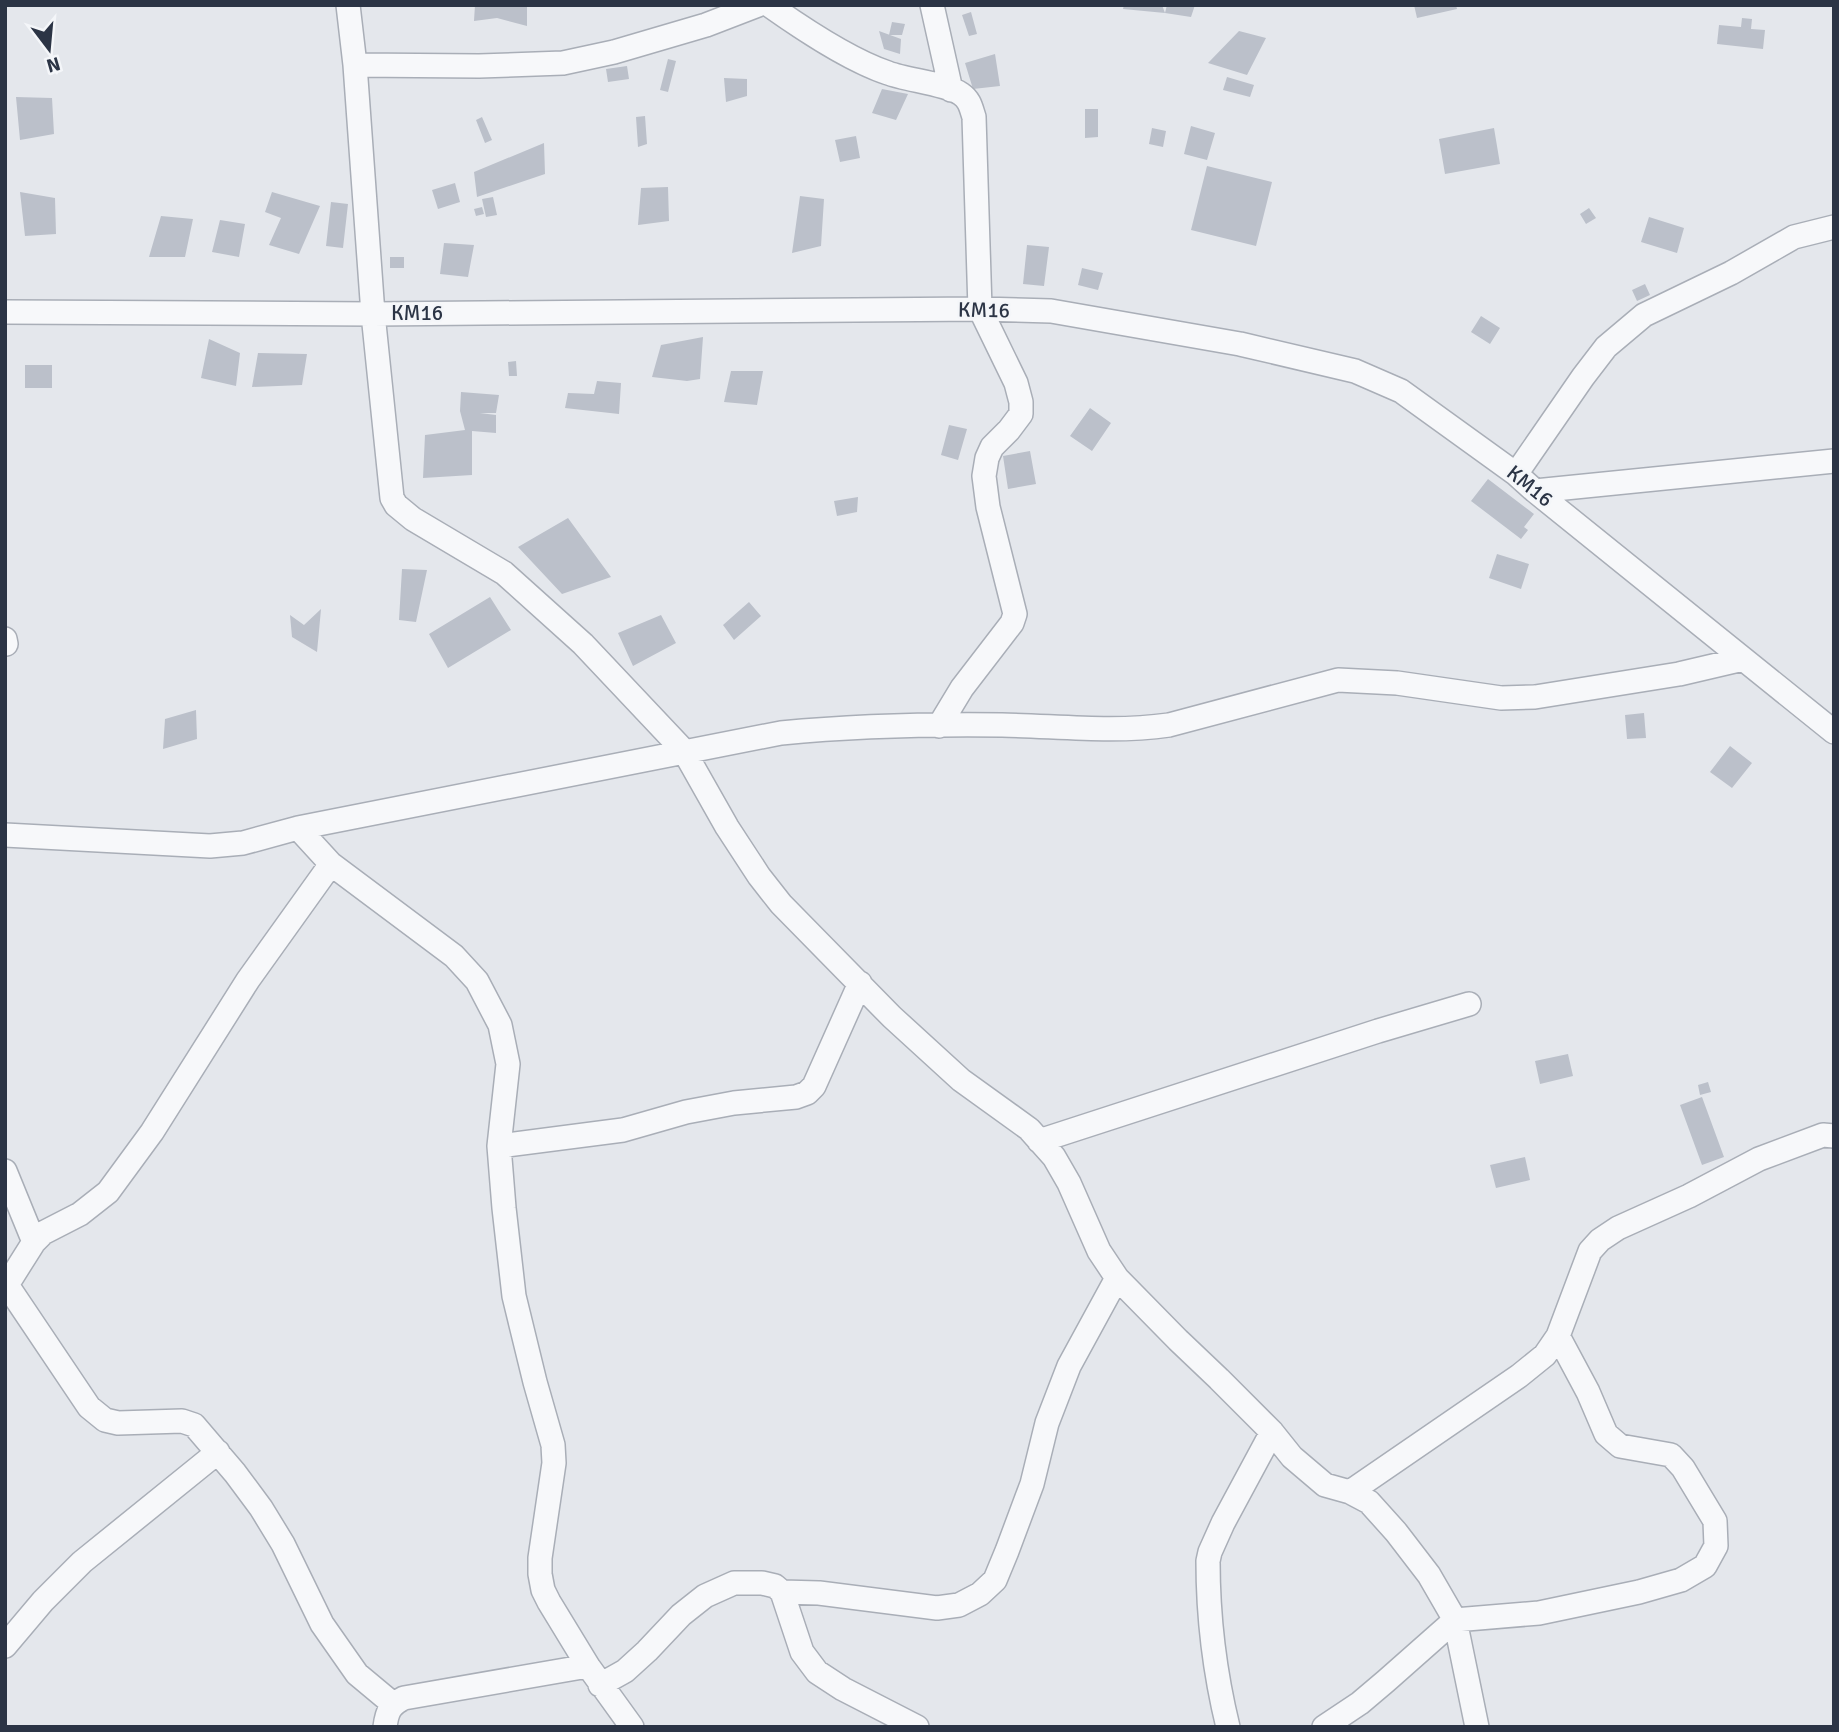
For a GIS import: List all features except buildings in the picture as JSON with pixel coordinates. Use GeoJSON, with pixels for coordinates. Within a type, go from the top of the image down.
{"type":"FeatureCollection","features":[{"type":"Feature","properties":{"kind":"street"},"geometry":{"type":"LineString","coordinates":[[348,5],[355,65],[373,314],[392,498],[396,505],[413,519],[504,573],[583,644],[684,751],[727,827],[781,904],[892,1017],[961,1080],[1029,1129],[1054,1157],[1069,1183],[1099,1251],[1117,1278],[1272,1432],[1292,1457],[1325,1485],[1350,1492],[1369,1502],[1396,1532],[1429,1575],[1455,1619],[1477,1727]]}},
{"type":"Feature","properties":{"kind":"street"},"geometry":{"type":"LineString","coordinates":[[769,5],[856,59],[887,73],[959,92],[969,101],[974,117],[980,309],[1016,383],[1021,402],[1021,414],[992,447],[984,476],[988,507],[1015,614],[1012,623],[962,688],[939,726]]}},
{"type":"Feature","properties":{"kind":"street"},"geometry":{"type":"LineString","coordinates":[[932,5],[951,90]]}},
{"type":"Feature","properties":{"kind":"street"},"geometry":{"type":"LineString","coordinates":[[355,65],[478,66],[564,63],[614,52],[706,25],[748,7]]}},
{"type":"Feature","properties":{"kind":"street"},"geometry":{"type":"LineString","coordinates":[[1516,474],[1606,347],[1644,315],[1731,273],[1794,237],[1834,227]]}},
{"type":"Feature","properties":{"kind":"street","name":"KM16"},"geometry":{"type":"LineString","coordinates":[[5,312],[373,314],[980,309],[1051,311],[1240,344],[1355,371],[1401,391],[1516,474],[1834,732]]}},
{"type":"Feature","properties":{"kind":"street"},"geometry":{"type":"LineString","coordinates":[[1535,491],[1834,461]]}},
{"type":"Feature","properties":{"kind":"street"},"geometry":{"type":"LineString","coordinates":[[5,835],[211,846],[243,843],[298,828],[781,733],[848,727],[1003,725],[1095,729],[1149,728],[1338,680],[1397,683],[1501,698],[1535,697],[1679,674],[1743,659]]}},
{"type":"Feature","properties":{"kind":"street"},"geometry":{"type":"LineString","coordinates":[[298,828],[331,864],[454,956],[477,981],[500,1025],[508,1063],[499,1146],[514,1296],[553,1445],[555,1463],[540,1574],[549,1602],[594,1676],[632,1727]]}},
{"type":"Feature","properties":{"kind":"street"},"geometry":{"type":"LineString","coordinates":[[331,864],[248,980],[152,1132],[108,1192],[80,1214],[43,1233],[34,1242],[6,1286],[89,1407],[105,1420],[118,1423],[182,1421],[194,1425],[261,1508],[283,1544],[322,1625],[357,1674],[393,1704]]}},
{"type":"Feature","properties":{"kind":"street"},"geometry":{"type":"LineString","coordinates":[[499,1146],[623,1130],[686,1112],[734,1103],[796,1097],[807,1093],[814,1086],[860,983]]}},
{"type":"Feature","properties":{"kind":"street"},"geometry":{"type":"LineString","coordinates":[[1040,1141],[1469,1004]]}},
{"type":"Feature","properties":{"kind":"street"},"geometry":{"type":"LineString","coordinates":[[1350,1492],[1520,1376],[1545,1355],[1558,1336],[1590,1251],[1600,1240],[1618,1228],[1689,1196],[1759,1159],[1823,1135],[1834,1136]]}},
{"type":"Feature","properties":{"kind":"street"},"geometry":{"type":"LineString","coordinates":[[5,1171],[34,1242]]}},
{"type":"Feature","properties":{"kind":"street"},"geometry":{"type":"LineString","coordinates":[[782,1592],[819,1593],[937,1608],[960,1605],[981,1594],[995,1580],[1007,1551],[1032,1484],[1047,1423],[1069,1366],[1117,1278]]}},
{"type":"Feature","properties":{"kind":"street"},"geometry":{"type":"LineString","coordinates":[[1324,1727],[1369,1696],[1455,1619],[1539,1613],[1639,1592],[1681,1580],[1705,1566],[1717,1546],[1715,1521],[1683,1468],[1671,1455],[1620,1446],[1606,1434],[1588,1392],[1558,1336]]}},
{"type":"Feature","properties":{"kind":"street"},"geometry":{"type":"LineString","coordinates":[[1228,1727],[1215,1651],[1208,1562],[1223,1523],[1272,1432]]}},
{"type":"Feature","properties":{"kind":"street"},"geometry":{"type":"LineString","coordinates":[[5,1646],[43,1601],[82,1562],[218,1452]]}},
{"type":"Feature","properties":{"kind":"street"},"geometry":{"type":"LineString","coordinates":[[385,1727],[387,1712],[393,1704],[416,1695],[625,1671],[681,1615],[705,1596],[734,1583],[762,1583],[775,1586],[782,1592],[802,1652],[817,1672],[843,1689],[917,1727]]}}]}
